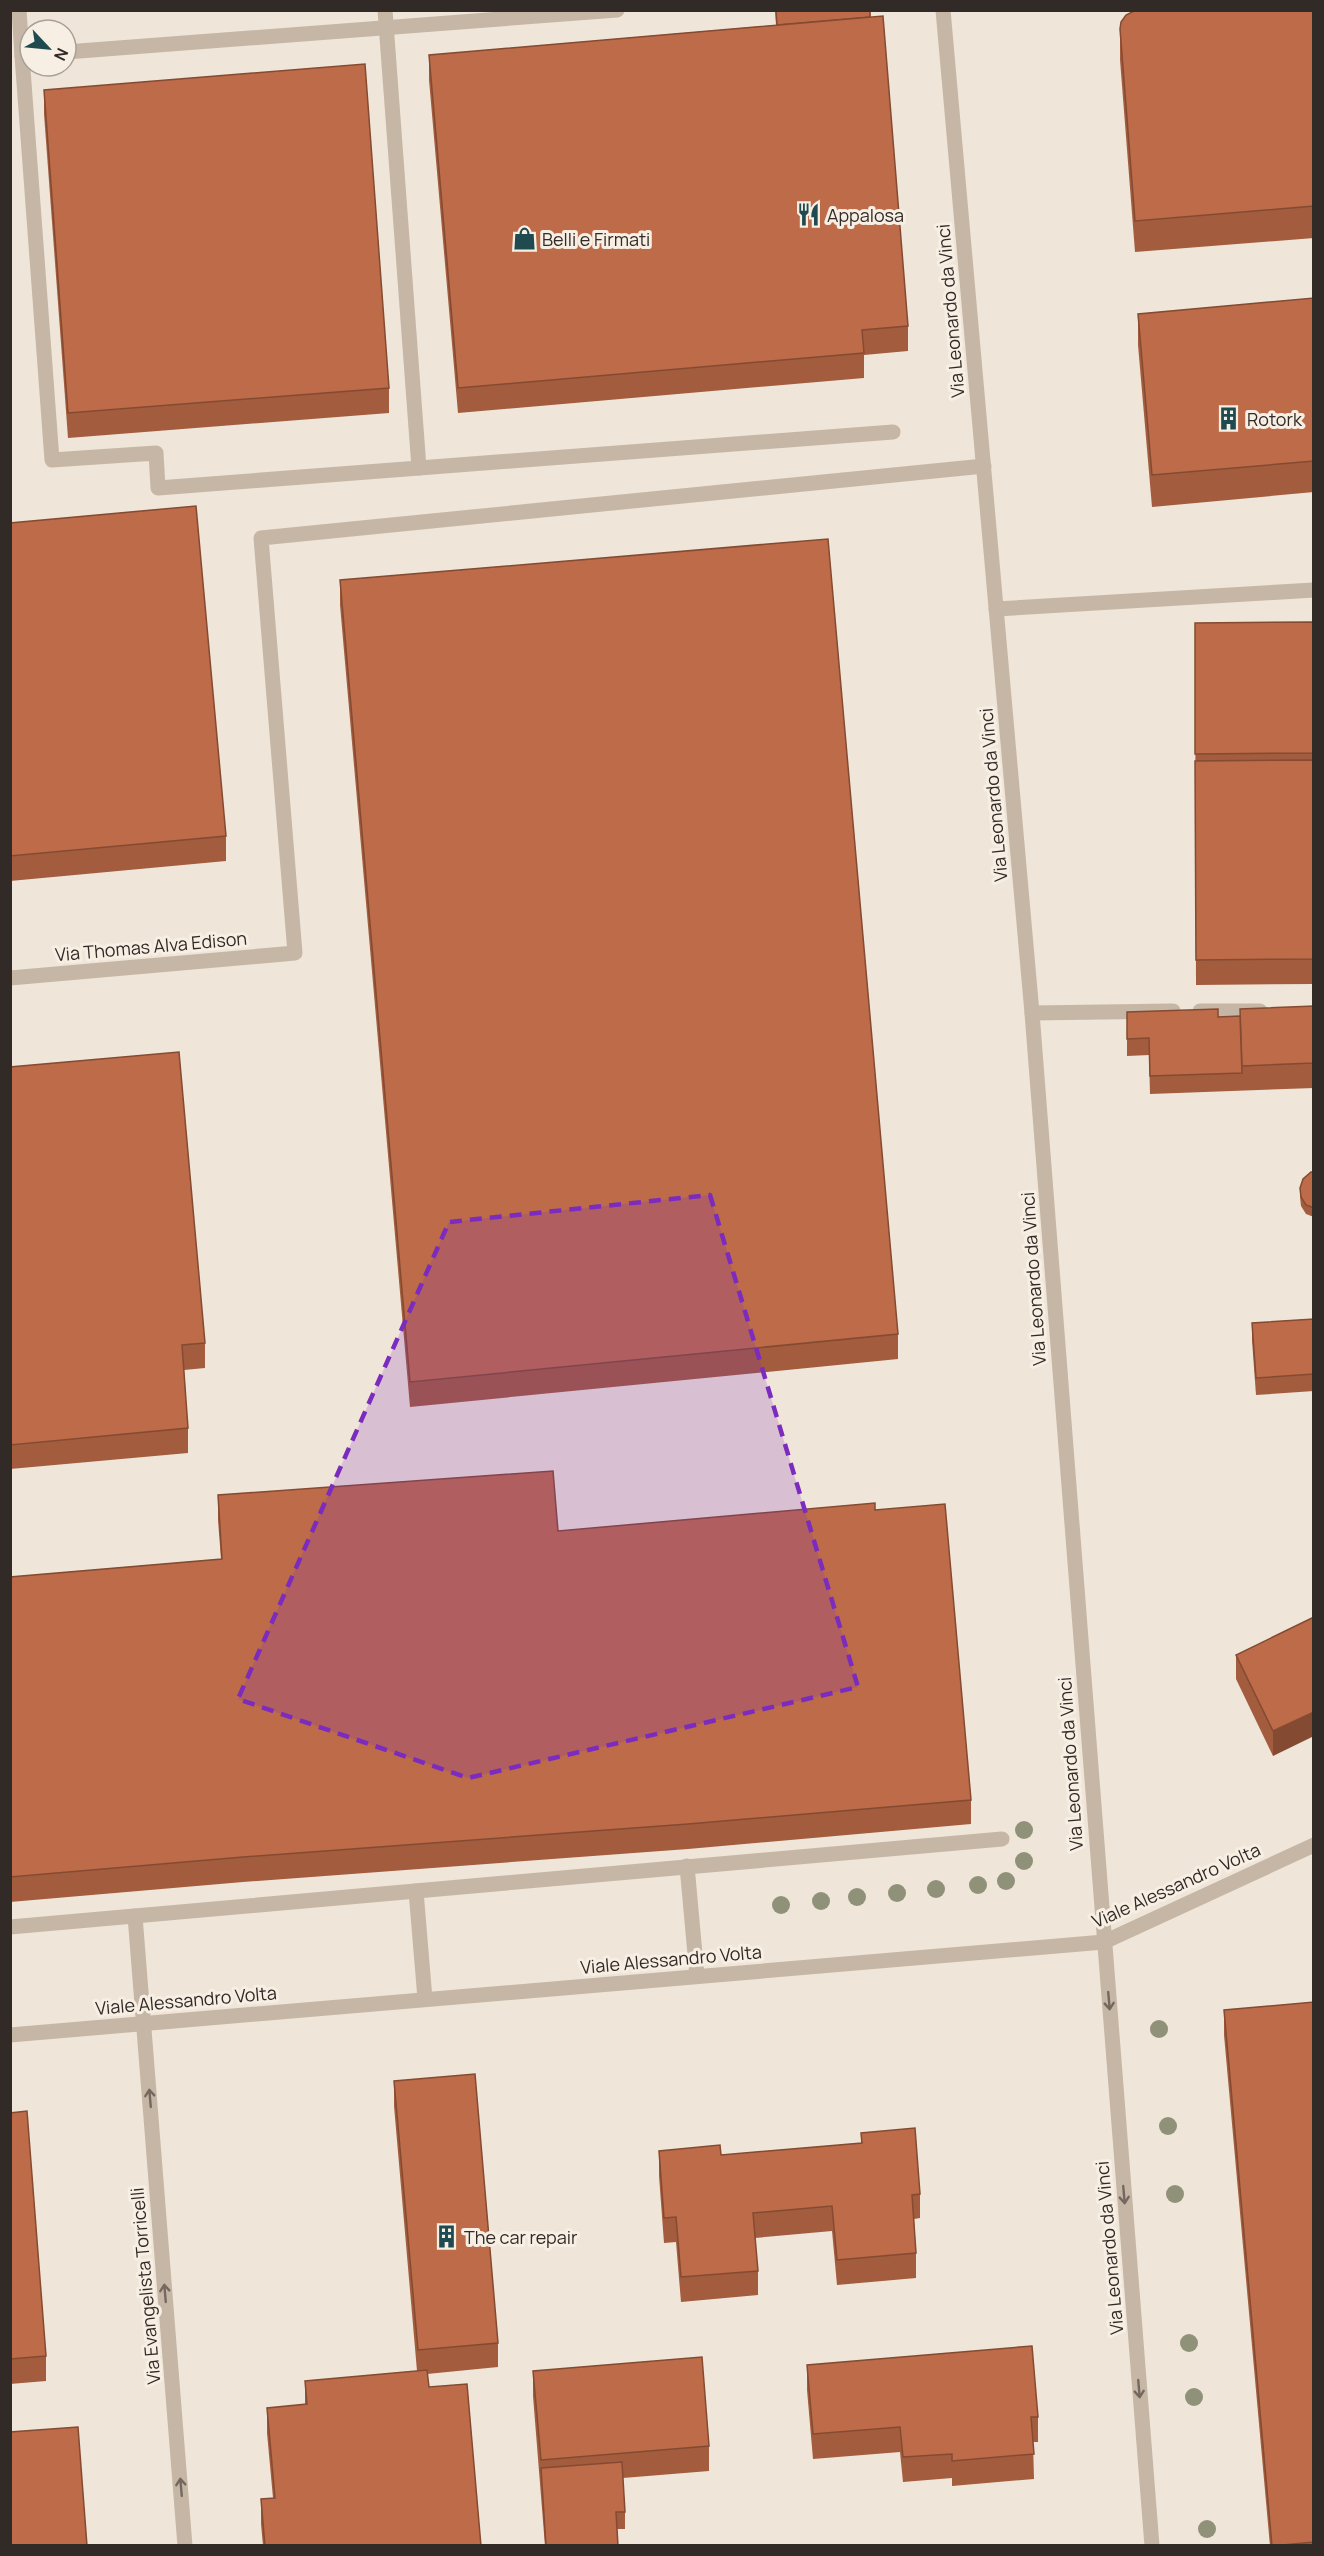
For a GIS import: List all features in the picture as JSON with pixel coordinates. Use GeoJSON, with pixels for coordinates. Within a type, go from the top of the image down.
{"type":"FeatureCollection","features":[{"type":"Feature","properties":{"kind":"street"},"geometry":{"type":"LineString","coordinates":[[386,10],[419,468]]}},
{"type":"Feature","properties":{"kind":"street"},"geometry":{"type":"LineString","coordinates":[[78,51],[617,10]]}},
{"type":"Feature","properties":{"kind":"street","name":"Via Leonardo da Vinci"},"geometry":{"type":"LineString","coordinates":[[943,10],[1032,1013],[1152,2546]]}},
{"type":"Feature","properties":{"kind":"street"},"geometry":{"type":"LineString","coordinates":[[27,78],[52,460],[156,453],[158,488],[893,432]]}},
{"type":"Feature","properties":{"kind":"street","name":"Via Thomas Alva Edison"},"geometry":{"type":"LineString","coordinates":[[10,978],[295,953],[261,538],[984,466]]}},
{"type":"Feature","properties":{"kind":"street"},"geometry":{"type":"LineString","coordinates":[[996,609],[1314,590]]}},
{"type":"Feature","properties":{"kind":"street"},"geometry":{"type":"LineString","coordinates":[[1032,1013],[1278,1011]]}},
{"type":"Feature","properties":{"kind":"street"},"geometry":{"type":"LineString","coordinates":[[10,1927],[1002,1839]]}},
{"type":"Feature","properties":{"kind":"street","name":"Viale Alessandro Volta"},"geometry":{"type":"LineString","coordinates":[[10,2035],[1104,1942],[1314,1845]]}},
{"type":"Feature","properties":{"kind":"street"},"geometry":{"type":"LineString","coordinates":[[687,1866],[697,1976]]}},
{"type":"Feature","properties":{"kind":"street"},"geometry":{"type":"LineString","coordinates":[[416,1891],[425,1999]]}},
{"type":"Feature","properties":{"kind":"street","name":"Via Evangelista Torricelli"},"geometry":{"type":"LineString","coordinates":[[135,1916],[185,2546]]}},
{"type":"Feature","properties":{"kind":"highlighted area"},"geometry":{"type":"Polygon","coordinates":[[[710,1195],[858,1687],[468,1778],[238,1699],[449,1222],[710,1195]]]}},
{"type":"Feature","properties":{"kind":"building"},"geometry":{"type":"Polygon","coordinates":[[[776,10],[870,10],[870,17],[777,25],[776,10]]]}},
{"type":"Feature","properties":{"kind":"building"},"geometry":{"type":"Polygon","coordinates":[[[1136,10],[1314,10],[1314,206],[1135,221],[1120,29],[1121,22],[1126,15],[1136,10]]]}},
{"type":"Feature","properties":{"kind":"building"},"geometry":{"type":"Polygon","coordinates":[[[883,16],[908,326],[862,330],[864,353],[458,388],[429,55],[883,16]]]}},
{"type":"Feature","properties":{"kind":"building"},"geometry":{"type":"Polygon","coordinates":[[[365,64],[389,388],[68,413],[44,90],[365,64]]]}},
{"type":"Feature","properties":{"kind":"building","name":"Rotork"},"geometry":{"type":"Polygon","coordinates":[[[1314,298],[1314,461],[1152,475],[1138,314],[1314,298]]]}},
{"type":"Feature","properties":{"kind":"building"},"geometry":{"type":"Polygon","coordinates":[[[196,506],[226,836],[10,856],[10,523],[196,506]]]}},
{"type":"Feature","properties":{"kind":"building"},"geometry":{"type":"Polygon","coordinates":[[[828,539],[898,1334],[410,1382],[340,580],[828,539]]]}},
{"type":"Feature","properties":{"kind":"building"},"geometry":{"type":"Polygon","coordinates":[[[1314,622],[1314,753],[1195,754],[1195,623],[1314,622]]]}},
{"type":"Feature","properties":{"kind":"building"},"geometry":{"type":"Polygon","coordinates":[[[1314,760],[1314,959],[1196,960],[1195,761],[1314,760]]]}},
{"type":"Feature","properties":{"kind":"building"},"geometry":{"type":"Polygon","coordinates":[[[1314,1006],[1314,1063],[1242,1066],[1240,1009],[1314,1006]]]}},
{"type":"Feature","properties":{"kind":"building"},"geometry":{"type":"Polygon","coordinates":[[[1218,1009],[1218,1017],[1240,1016],[1242,1073],[1150,1076],[1149,1038],[1127,1039],[1127,1012],[1218,1009]]]}},
{"type":"Feature","properties":{"kind":"building"},"geometry":{"type":"Polygon","coordinates":[[[179,1052],[205,1343],[182,1345],[188,1428],[10,1445],[10,1067],[179,1052]]]}},
{"type":"Feature","properties":{"kind":"building"},"geometry":{"type":"Polygon","coordinates":[[[1314,1172],[1314,1208],[1306,1205],[1301,1197],[1300,1188],[1303,1179],[1314,1172]]]}},
{"type":"Feature","properties":{"kind":"building"},"geometry":{"type":"Polygon","coordinates":[[[1314,1319],[1314,1374],[1256,1378],[1252,1323],[1314,1319]]]}},
{"type":"Feature","properties":{"kind":"building"},"geometry":{"type":"Polygon","coordinates":[[[553,1471],[558,1531],[875,1503],[875,1510],[945,1504],[971,1800],[10,1877],[10,1577],[222,1559],[218,1495],[553,1471]]]}},
{"type":"Feature","properties":{"kind":"building"},"geometry":{"type":"Polygon","coordinates":[[[1314,1617],[1314,1712],[1273,1731],[1236,1655],[1314,1617]]]}},
{"type":"Feature","properties":{"kind":"building"},"geometry":{"type":"Polygon","coordinates":[[[1314,2002],[1314,2542],[1272,2546],[1224,2010],[1314,2002]]]}},
{"type":"Feature","properties":{"kind":"building","name":"The car repair"},"geometry":{"type":"Polygon","coordinates":[[[475,2074],[498,2343],[418,2350],[394,2081],[475,2074]]]}},
{"type":"Feature","properties":{"kind":"building"},"geometry":{"type":"Polygon","coordinates":[[[27,2111],[46,2356],[10,2359],[10,2113],[27,2111]]]}},
{"type":"Feature","properties":{"kind":"building"},"geometry":{"type":"Polygon","coordinates":[[[915,2128],[920,2194],[912,2195],[916,2253],[837,2260],[832,2206],[753,2213],[758,2271],[681,2277],[676,2217],[664,2218],[659,2151],[720,2145],[721,2155],[862,2143],[861,2133],[915,2128]]]}},
{"type":"Feature","properties":{"kind":"building"},"geometry":{"type":"Polygon","coordinates":[[[1032,2346],[1038,2417],[1031,2417],[1034,2454],[952,2461],[952,2454],[903,2457],[900,2427],[813,2434],[807,2365],[1032,2346]]]}},
{"type":"Feature","properties":{"kind":"building"},"geometry":{"type":"Polygon","coordinates":[[[702,2357],[709,2446],[541,2460],[533,2371],[702,2357]]]}},
{"type":"Feature","properties":{"kind":"building"},"geometry":{"type":"Polygon","coordinates":[[[427,2370],[429,2387],[467,2384],[481,2546],[265,2546],[261,2499],[275,2498],[267,2408],[307,2404],[305,2381],[427,2370]]]}},
{"type":"Feature","properties":{"kind":"building"},"geometry":{"type":"Polygon","coordinates":[[[78,2427],[87,2546],[10,2546],[10,2432],[78,2427]]]}},
{"type":"Feature","properties":{"kind":"building"},"geometry":{"type":"Polygon","coordinates":[[[622,2462],[625,2512],[616,2512],[618,2546],[546,2546],[541,2468],[622,2462]]]}},
{"type":"Feature","properties":{"kind":"place","name":"Appalosa"},"geometry":{"type":"Point","coordinates":[809,215]}},
{"type":"Feature","properties":{"kind":"place","name":"Belli e Firmati"},"geometry":{"type":"Point","coordinates":[524,239]}},
{"type":"Feature","properties":{"kind":"place","name":"Rotork"},"geometry":{"type":"Point","coordinates":[1229,419]}},
{"type":"Feature","properties":{"kind":"place","name":"The car repair"},"geometry":{"type":"Point","coordinates":[446,2237]}}]}
